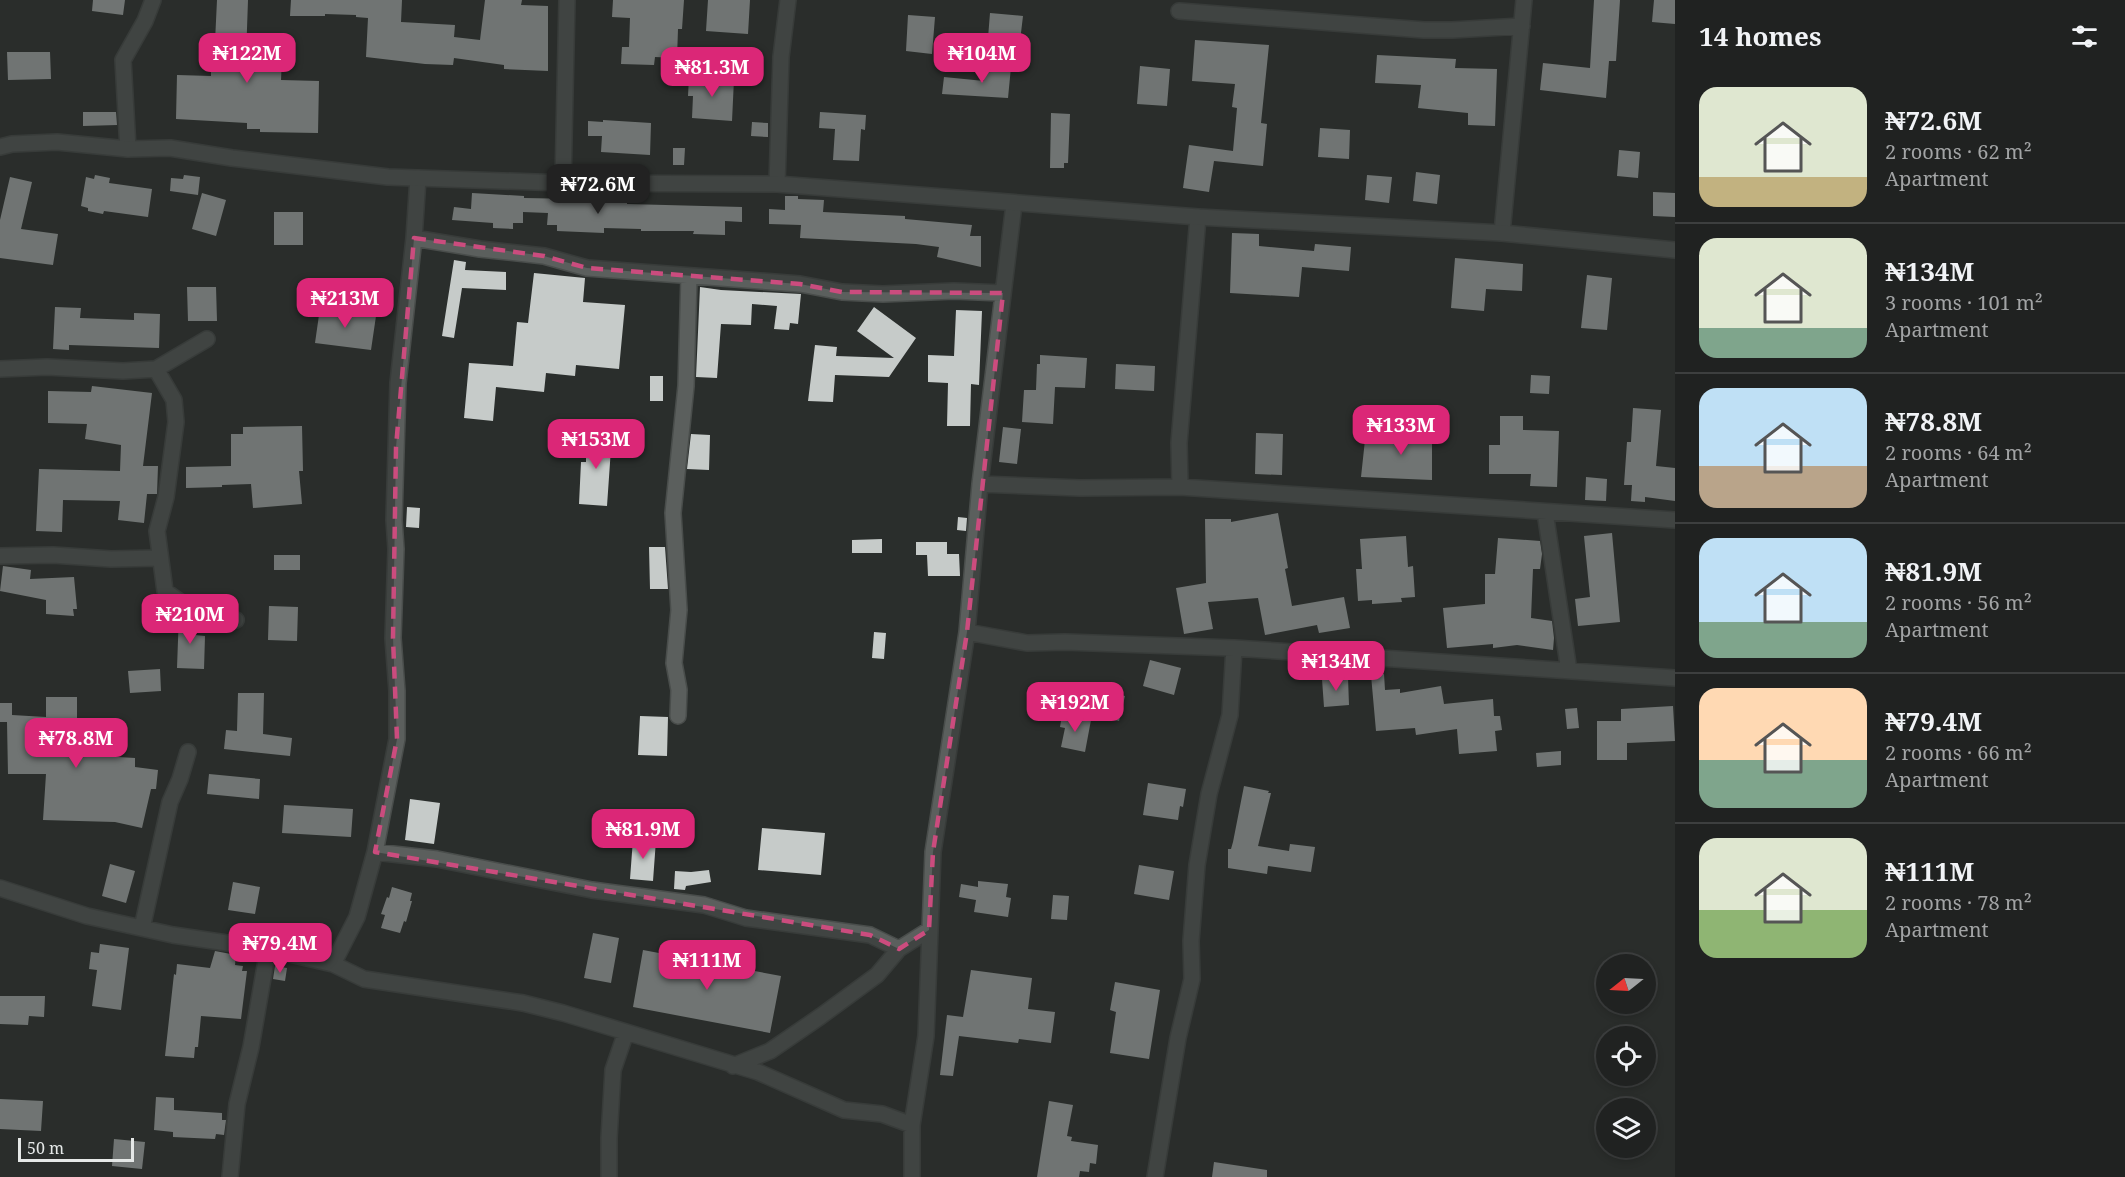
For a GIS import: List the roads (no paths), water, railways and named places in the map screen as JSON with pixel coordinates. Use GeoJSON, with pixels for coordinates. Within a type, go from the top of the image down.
{"type":"FeatureCollection","features":[{"type":"Feature","properties":{"kind":"street"},"geometry":{"type":"LineString","coordinates":[[128,148],[123,60],[145,21],[153,0]]}},
{"type":"Feature","properties":{"kind":"street"},"geometry":{"type":"LineString","coordinates":[[563,183],[567,0]]}},
{"type":"Feature","properties":{"kind":"street"},"geometry":{"type":"LineString","coordinates":[[777,184],[781,57],[788,0]]}},
{"type":"Feature","properties":{"kind":"street"},"geometry":{"type":"LineString","coordinates":[[1502,233],[1524,0]]}},
{"type":"Feature","properties":{"kind":"street"},"geometry":{"type":"LineString","coordinates":[[1179,11],[1424,30],[1522,26]]}},
{"type":"Feature","properties":{"kind":"street"},"geometry":{"type":"LineString","coordinates":[[0,147],[12,144],[57,142],[128,148],[170,148],[243,160],[388,177],[563,183],[777,184],[1198,217],[1502,233],[1675,250]]}},
{"type":"Feature","properties":{"kind":"street"},"geometry":{"type":"LineString","coordinates":[[333,964],[357,917],[375,852],[398,739],[393,638],[396,437],[398,383],[414,238],[418,178]]}},
{"type":"Feature","properties":{"kind":"street"},"geometry":{"type":"LineString","coordinates":[[912,1177],[912,1125],[926,1036],[933,852],[967,632],[980,484],[1014,204]]}},
{"type":"Feature","properties":{"kind":"street"},"geometry":{"type":"LineString","coordinates":[[1180,487],[1179,443],[1198,217]]}},
{"type":"Feature","properties":{"kind":"street"},"geometry":{"type":"LineString","coordinates":[[414,238],[480,249],[544,256],[587,268],[800,284],[843,292],[1004,293]]}},
{"type":"Feature","properties":{"kind":"street"},"geometry":{"type":"LineString","coordinates":[[678,716],[679,690],[674,663],[679,610],[673,513],[686,386],[690,276]]}},
{"type":"Feature","properties":{"kind":"street"},"geometry":{"type":"LineString","coordinates":[[0,369],[47,367],[123,371],[156,369],[207,339]]}},
{"type":"Feature","properties":{"kind":"street"},"geometry":{"type":"LineString","coordinates":[[156,369],[174,400],[176,422],[166,497],[157,531],[165,591],[186,606],[236,620]]}},
{"type":"Feature","properties":{"kind":"street"},"geometry":{"type":"LineString","coordinates":[[980,484],[1080,488],[1180,487],[1675,520]]}},
{"type":"Feature","properties":{"kind":"street"},"geometry":{"type":"LineString","coordinates":[[1545,512],[1569,671]]}},
{"type":"Feature","properties":{"kind":"street"},"geometry":{"type":"LineString","coordinates":[[0,556],[160,558]]}},
{"type":"Feature","properties":{"kind":"street"},"geometry":{"type":"LineString","coordinates":[[967,632],[1027,643],[1065,642],[1234,648],[1675,678]]}},
{"type":"Feature","properties":{"kind":"street"},"geometry":{"type":"LineString","coordinates":[[1155,1177],[1178,1038],[1192,979],[1191,941],[1197,865],[1209,794],[1230,715],[1234,648]]}},
{"type":"Feature","properties":{"kind":"street"},"geometry":{"type":"LineString","coordinates":[[142,928],[164,823],[188,752]]}},
{"type":"Feature","properties":{"kind":"street"},"geometry":{"type":"LineString","coordinates":[[375,852],[437,859],[592,890],[704,905],[746,918],[870,936],[899,949]]}},
{"type":"Feature","properties":{"kind":"street"},"geometry":{"type":"LineString","coordinates":[[0,888],[87,916],[173,935],[268,949],[333,964],[364,979],[523,1003],[563,1013],[758,1072],[844,1110],[882,1114],[912,1125]]}},
{"type":"Feature","properties":{"kind":"street"},"geometry":{"type":"LineString","coordinates":[[733,1065],[770,1051],[821,1016],[877,975],[899,949],[929,930]]}},
{"type":"Feature","properties":{"kind":"street"},"geometry":{"type":"LineString","coordinates":[[230,1177],[237,1104],[251,1047],[268,949]]}},
{"type":"Feature","properties":{"kind":"street"},"geometry":{"type":"LineString","coordinates":[[609,1177],[613,1070],[626,1032]]}}]}
